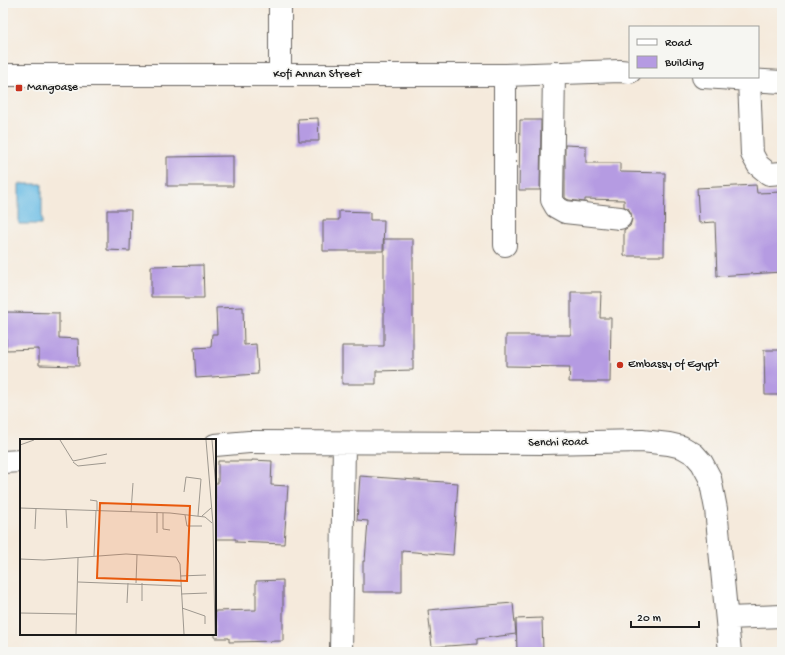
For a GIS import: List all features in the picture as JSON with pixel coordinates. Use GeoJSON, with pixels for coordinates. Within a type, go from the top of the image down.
{"type":"FeatureCollection","features":[{"type":"Feature","properties":{"kind":"street"},"geometry":{"type":"LineString","coordinates":[[280,3],[280,75]]}},
{"type":"Feature","properties":{"kind":"street","name":"Kofi Annan Street"},"geometry":{"type":"LineString","coordinates":[[3,75],[505,75],[629,72]]}},
{"type":"Feature","properties":{"kind":"street"},"geometry":{"type":"LineString","coordinates":[[554,73],[552,200],[556,207],[564,212],[620,218]]}},
{"type":"Feature","properties":{"kind":"street"},"geometry":{"type":"LineString","coordinates":[[505,75],[505,245]]}},
{"type":"Feature","properties":{"kind":"street"},"geometry":{"type":"LineString","coordinates":[[718,78],[782,82]]}},
{"type":"Feature","properties":{"kind":"street"},"geometry":{"type":"LineString","coordinates":[[749,80],[752,154],[758,165],[769,174],[782,174]]}},
{"type":"Feature","properties":{"kind":"street","name":"Senchi Road"},"geometry":{"type":"LineString","coordinates":[[216,445],[248,442],[544,443],[642,441],[682,447],[694,454],[702,463],[710,478],[716,508],[730,652]]}},
{"type":"Feature","properties":{"kind":"street"},"geometry":{"type":"LineString","coordinates":[[341,652],[344,443]]}},
{"type":"Feature","properties":{"kind":"street"},"geometry":{"type":"LineString","coordinates":[[3,462],[20,461]]}},
{"type":"Feature","properties":{"kind":"street"},"geometry":{"type":"LineString","coordinates":[[727,618],[782,616]]}},
{"type":"Feature","properties":{"kind":"water"},"geometry":{"type":"Polygon","coordinates":[[[19,184],[42,184],[42,224],[19,224],[19,184]]]}},
{"type":"Feature","properties":{"kind":"building"},"geometry":{"type":"Polygon","coordinates":[[[318,118],[319,141],[299,141],[298,119],[318,118]]]}},
{"type":"Feature","properties":{"kind":"building"},"geometry":{"type":"Polygon","coordinates":[[[520,120],[541,120],[540,190],[519,190],[520,120]]]}},
{"type":"Feature","properties":{"kind":"building"},"geometry":{"type":"Polygon","coordinates":[[[565,145],[586,146],[586,163],[620,163],[620,172],[665,173],[664,256],[624,256],[624,230],[630,226],[632,219],[628,208],[624,207],[624,200],[585,199],[585,202],[565,198],[565,145]]]}},
{"type":"Feature","properties":{"kind":"building"},"geometry":{"type":"Polygon","coordinates":[[[233,156],[233,186],[167,186],[167,157],[233,156]]]}},
{"type":"Feature","properties":{"kind":"building"},"geometry":{"type":"Polygon","coordinates":[[[756,185],[757,193],[782,192],[782,272],[717,276],[715,222],[699,223],[697,188],[756,185]]]}},
{"type":"Feature","properties":{"kind":"building"},"geometry":{"type":"Polygon","coordinates":[[[107,210],[131,210],[130,251],[107,250],[107,210]]]}},
{"type":"Feature","properties":{"kind":"building"},"geometry":{"type":"Polygon","coordinates":[[[339,211],[370,212],[370,220],[384,220],[383,251],[323,251],[323,220],[339,220],[339,211]]]}},
{"type":"Feature","properties":{"kind":"building"},"geometry":{"type":"Polygon","coordinates":[[[384,239],[413,239],[413,370],[376,371],[376,384],[342,384],[342,346],[384,346],[384,239]]]}},
{"type":"Feature","properties":{"kind":"building"},"geometry":{"type":"Polygon","coordinates":[[[203,265],[204,298],[151,297],[151,266],[203,265]]]}},
{"type":"Feature","properties":{"kind":"building"},"geometry":{"type":"Polygon","coordinates":[[[571,292],[601,292],[600,318],[611,318],[610,382],[569,382],[570,367],[506,366],[506,335],[571,335],[571,292]]]}},
{"type":"Feature","properties":{"kind":"building"},"geometry":{"type":"Polygon","coordinates":[[[243,307],[244,345],[256,344],[258,374],[196,378],[194,348],[211,347],[212,334],[217,334],[216,308],[243,307]]]}},
{"type":"Feature","properties":{"kind":"building"},"geometry":{"type":"Polygon","coordinates":[[[6,312],[59,313],[59,338],[78,339],[79,366],[39,365],[39,349],[6,350],[6,312]]]}},
{"type":"Feature","properties":{"kind":"building"},"geometry":{"type":"Polygon","coordinates":[[[764,350],[782,350],[782,395],[765,395],[764,350]]]}},
{"type":"Feature","properties":{"kind":"building"},"geometry":{"type":"Polygon","coordinates":[[[218,461],[272,461],[271,485],[288,486],[284,544],[236,542],[236,539],[216,539],[216,483],[218,483],[218,461]]]}},
{"type":"Feature","properties":{"kind":"building"},"geometry":{"type":"Polygon","coordinates":[[[360,476],[458,483],[453,555],[402,551],[402,592],[363,592],[363,561],[365,561],[368,521],[357,520],[360,476]]]}},
{"type":"Feature","properties":{"kind":"building"},"geometry":{"type":"Polygon","coordinates":[[[283,580],[283,641],[229,642],[229,638],[215,638],[216,611],[256,610],[256,581],[283,580]]]}},
{"type":"Feature","properties":{"kind":"building"},"geometry":{"type":"Polygon","coordinates":[[[513,603],[516,634],[477,639],[477,644],[432,647],[428,610],[513,603]]]}},
{"type":"Feature","properties":{"kind":"building"},"geometry":{"type":"Polygon","coordinates":[[[542,618],[543,652],[517,652],[516,619],[542,618]]]}},
{"type":"Feature","properties":{"kind":"place","name":"Mangoase"},"geometry":{"type":"Point","coordinates":[19,88]}},
{"type":"Feature","properties":{"kind":"place","name":"Embassy of Egypt"},"geometry":{"type":"Point","coordinates":[620,365]}}]}
